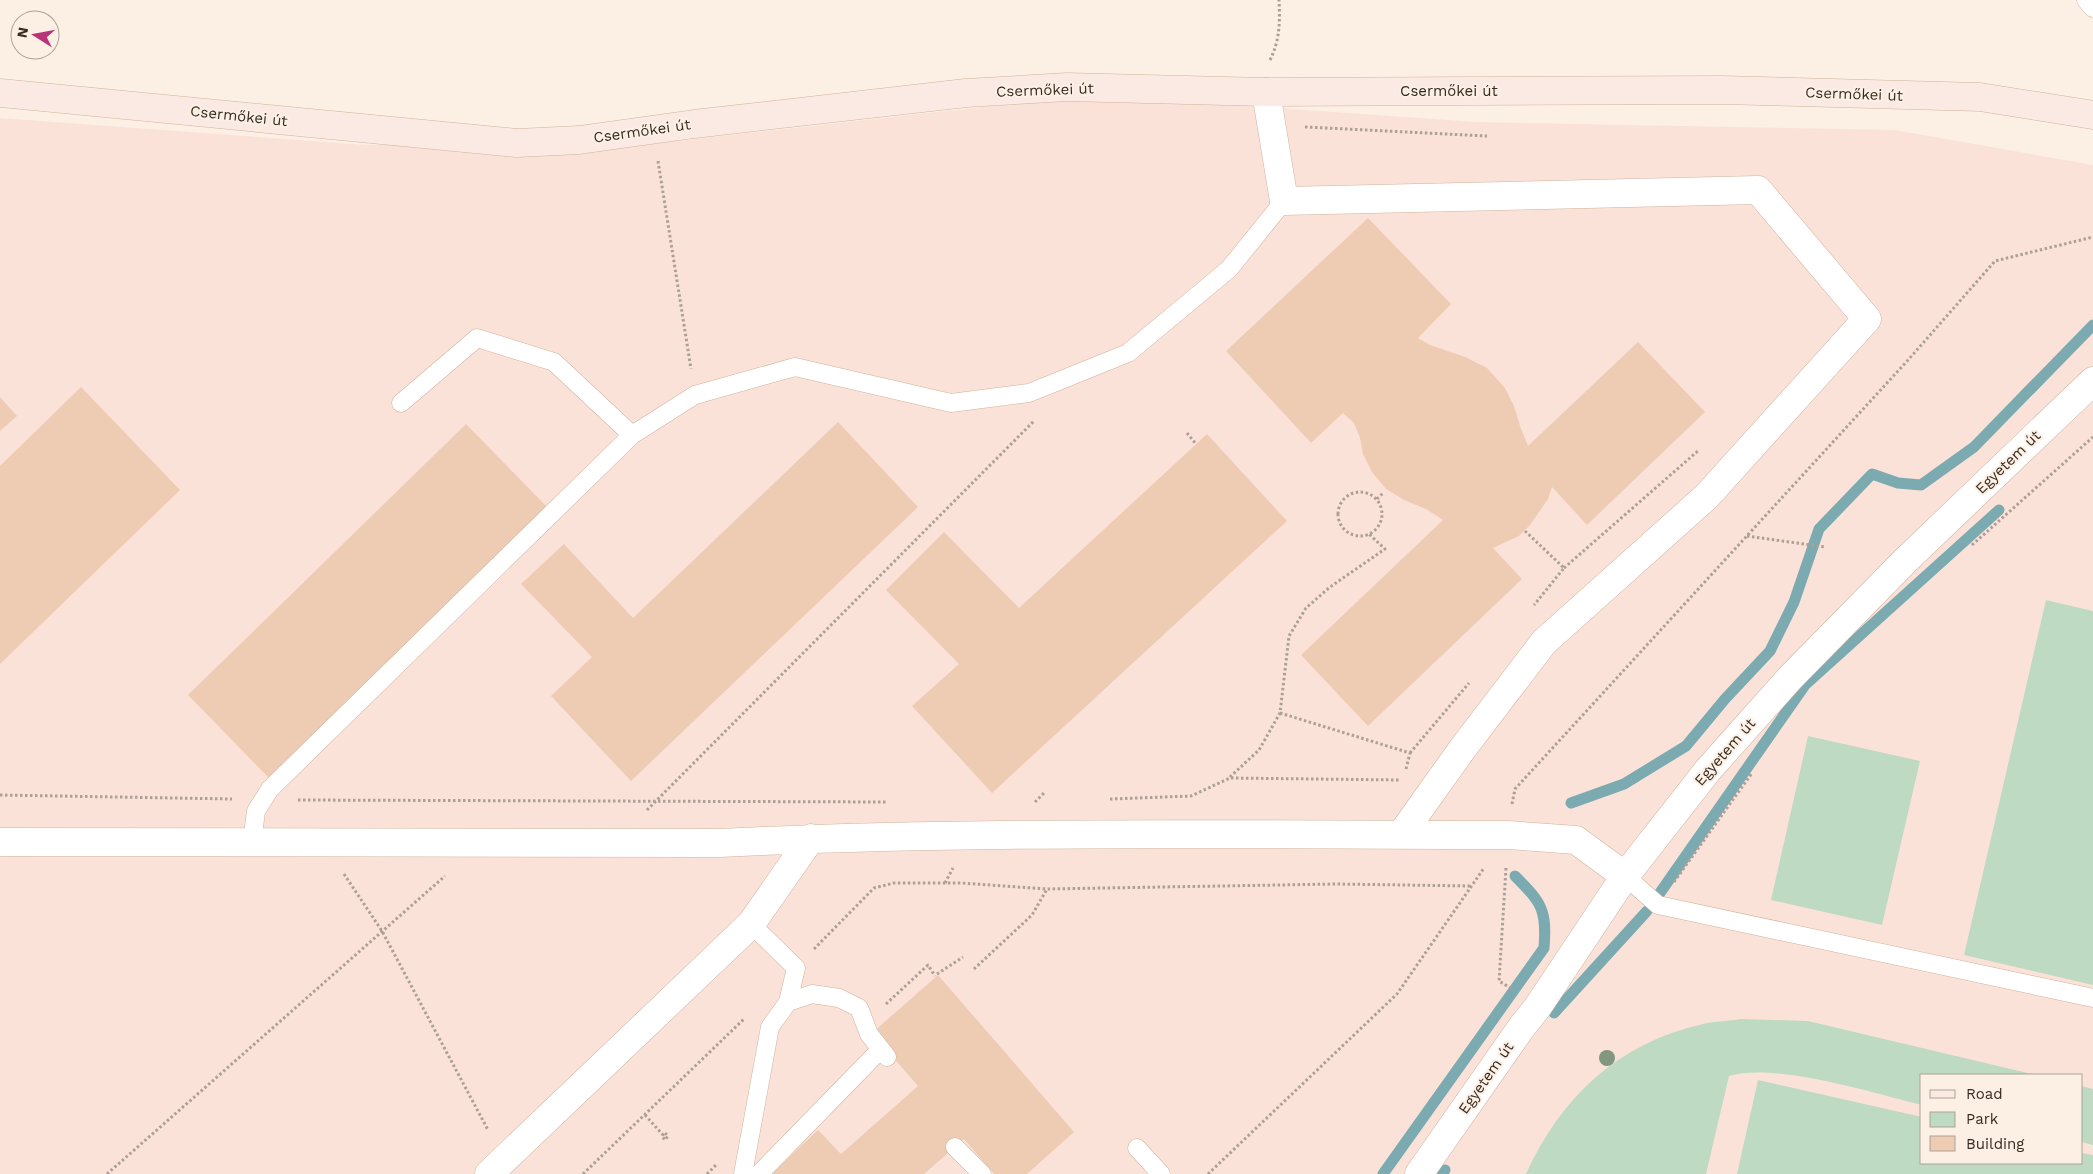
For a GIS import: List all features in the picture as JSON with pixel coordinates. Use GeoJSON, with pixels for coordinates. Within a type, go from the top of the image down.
{"type":"FeatureCollection","features":[{"type":"Feature","properties":{"kind":"main road","name":"Csermőkei út"},"geometry":{"type":"LineString","coordinates":[[0,93],[517,144],[579,140],[694,124],[966,93],[1266,78],[1980,97],[2093,115]]}},
{"type":"Feature","properties":{"kind":"street"},"geometry":{"type":"LineString","coordinates":[[1266,78],[1284,201],[1758,190],[1867,319],[1707,496],[1544,642],[1463,748],[1401,835]]}},
{"type":"Feature","properties":{"kind":"street","name":"Egyetem út"},"geometry":{"type":"LineString","coordinates":[[1420,1174],[1521,1028],[1537,1008],[1624,876],[1708,770],[1791,678],[1906,560],[2093,381]]}},
{"type":"Feature","properties":{"kind":"street"},"geometry":{"type":"LineString","coordinates":[[0,842],[718,843],[810,838],[1051,835],[1508,835],[1576,840],[1624,876]]}},
{"type":"Feature","properties":{"kind":"street"},"geometry":{"type":"LineString","coordinates":[[489,1174],[751,924],[810,838]]}},
{"type":"Feature","properties":{"kind":"lane"},"geometry":{"type":"LineString","coordinates":[[2086,0],[2093,8]]}},
{"type":"Feature","properties":{"kind":"lane"},"geometry":{"type":"LineString","coordinates":[[252,843],[256,811],[270,789],[632,435],[695,395],[795,367],[951,403],[1029,393],[1128,353],[1229,269],[1284,201]]}},
{"type":"Feature","properties":{"kind":"lane"},"geometry":{"type":"LineString","coordinates":[[401,403],[477,338],[554,362],[632,435]]}},
{"type":"Feature","properties":{"kind":"lane"},"geometry":{"type":"LineString","coordinates":[[1624,876],[1658,905],[2093,998]]}},
{"type":"Feature","properties":{"kind":"lane"},"geometry":{"type":"LineString","coordinates":[[743,1174],[770,1027],[788,1002],[796,968],[751,924]]}},
{"type":"Feature","properties":{"kind":"lane"},"geometry":{"type":"LineString","coordinates":[[759,1174],[884,1053],[868,1034],[859,1008],[839,998],[812,994],[788,1002]]}},
{"type":"Feature","properties":{"kind":"lane"},"geometry":{"type":"LineString","coordinates":[[954,1147],[982,1174]]}},
{"type":"Feature","properties":{"kind":"lane"},"geometry":{"type":"LineString","coordinates":[[1137,1148],[1162,1174]]}},
{"type":"Feature","properties":{"kind":"path"},"geometry":{"type":"LineString","coordinates":[[1266,78],[1280,27],[1278,0]]}},
{"type":"Feature","properties":{"kind":"path"},"geometry":{"type":"LineString","coordinates":[[1302,127],[1487,136]]}},
{"type":"Feature","properties":{"kind":"path"},"geometry":{"type":"LineString","coordinates":[[653,130],[695,395]]}},
{"type":"Feature","properties":{"kind":"path"},"geometry":{"type":"LineString","coordinates":[[1515,789],[1909,359],[1995,261],[2093,237]]}},
{"type":"Feature","properties":{"kind":"path"},"geometry":{"type":"LineString","coordinates":[[642,816],[1040,414]]}},
{"type":"Feature","properties":{"kind":"path"},"geometry":{"type":"LineString","coordinates":[[1187,433],[1196,444]]}},
{"type":"Feature","properties":{"kind":"path"},"geometry":{"type":"LineString","coordinates":[[1968,549],[2093,437]]}},
{"type":"Feature","properties":{"kind":"path"},"geometry":{"type":"LineString","coordinates":[[1527,612],[1564,568],[1699,450]]}},
{"type":"Feature","properties":{"kind":"path"},"geometry":{"type":"LineString","coordinates":[[1352,492],[1367,492],[1377,500],[1382,509],[1380,524],[1369,534],[1354,536],[1343,529],[1339,523],[1338,508],[1345,497],[1352,492]]}},
{"type":"Feature","properties":{"kind":"path"},"geometry":{"type":"LineString","coordinates":[[1377,500],[1384,493]]}},
{"type":"Feature","properties":{"kind":"path"},"geometry":{"type":"LineString","coordinates":[[1525,531],[1564,568]]}},
{"type":"Feature","properties":{"kind":"path"},"geometry":{"type":"LineString","coordinates":[[1103,800],[1191,796],[1230,778],[1259,750],[1280,713],[1289,636],[1306,608],[1330,588],[1385,549],[1369,534]]}},
{"type":"Feature","properties":{"kind":"path"},"geometry":{"type":"LineString","coordinates":[[1747,536],[1825,547]]}},
{"type":"Feature","properties":{"kind":"path"},"geometry":{"type":"LineString","coordinates":[[1406,771],[1410,754],[1472,679]]}},
{"type":"Feature","properties":{"kind":"path"},"geometry":{"type":"LineString","coordinates":[[1280,713],[1410,754]]}},
{"type":"Feature","properties":{"kind":"path"},"geometry":{"type":"LineString","coordinates":[[1658,905],[1756,768]]}},
{"type":"Feature","properties":{"kind":"path"},"geometry":{"type":"LineString","coordinates":[[1230,778],[1403,780]]}},
{"type":"Feature","properties":{"kind":"path"},"geometry":{"type":"LineString","coordinates":[[1035,802],[1045,792]]}},
{"type":"Feature","properties":{"kind":"path"},"geometry":{"type":"LineString","coordinates":[[0,795],[263,800],[892,802]]}},
{"type":"Feature","properties":{"kind":"path"},"geometry":{"type":"LineString","coordinates":[[1026,802],[1045,802]]}},
{"type":"Feature","properties":{"kind":"path"},"geometry":{"type":"LineString","coordinates":[[1502,983],[1499,981],[1508,835]]}},
{"type":"Feature","properties":{"kind":"path"},"geometry":{"type":"LineString","coordinates":[[323,843],[382,931],[486,1128],[510,1155]]}},
{"type":"Feature","properties":{"kind":"path"},"geometry":{"type":"LineString","coordinates":[[107,1174],[482,843]]}},
{"type":"Feature","properties":{"kind":"path"},"geometry":{"type":"LineString","coordinates":[[796,968],[874,888],[894,883],[960,883],[1047,889],[1336,884],[1472,886],[1397,994],[1208,1174]]}},
{"type":"Feature","properties":{"kind":"path"},"geometry":{"type":"LineString","coordinates":[[974,969],[1032,915],[1047,889]]}},
{"type":"Feature","properties":{"kind":"path"},"geometry":{"type":"LineString","coordinates":[[865,1024],[928,965],[936,975],[962,957]]}},
{"type":"Feature","properties":{"kind":"path"},"geometry":{"type":"LineString","coordinates":[[583,1174],[750,1013]]}},
{"type":"Feature","properties":{"kind":"path"},"geometry":{"type":"LineString","coordinates":[[645,1115],[663,1135]]}},
{"type":"Feature","properties":{"kind":"path"},"geometry":{"type":"LineString","coordinates":[[707,1174],[718,1162]]}},
{"type":"Feature","properties":{"kind":"shaded area"},"geometry":{"type":"Polygon","coordinates":[[[1091,95],[1477,122],[1895,130],[2093,165],[2093,1174],[0,1174],[0,118],[368,145],[649,144],[1091,95]]]}},
{"type":"Feature","properties":{"kind":"green space"},"geometry":{"type":"Polygon","coordinates":[[[2046,600],[2093,611],[2093,985],[1964,955],[2046,600]]]}},
{"type":"Feature","properties":{"kind":"green space"},"geometry":{"type":"Polygon","coordinates":[[[1808,736],[1920,761],[1882,925],[1771,900],[1808,736]]]}},
{"type":"Feature","properties":{"kind":"green space"},"geometry":{"type":"Polygon","coordinates":[[[1741,1019],[1808,1021],[2032,1074],[1920,1074],[1920,1104],[1852,1087],[1798,1076],[1749,1073],[1729,1076],[1706,1174],[1526,1174],[1540,1146],[1556,1121],[1596,1077],[1644,1045],[1672,1033],[1708,1023],[1741,1019]]]}},
{"type":"Feature","properties":{"kind":"green space"},"geometry":{"type":"Polygon","coordinates":[[[1758,1080],[1920,1117],[1920,1164],[2083,1164],[2083,1153],[2093,1155],[2093,1174],[1737,1174],[1758,1080]]]}},
{"type":"Feature","properties":{"kind":"green space"},"geometry":{"type":"Polygon","coordinates":[[[2083,1086],[2093,1089],[2093,1145],[2083,1142],[2083,1086]]]}},
{"type":"Feature","properties":{"kind":"building"},"geometry":{"type":"Polygon","coordinates":[[[1368,218],[1451,304],[1418,338],[1430,345],[1465,357],[1487,368],[1505,388],[1514,406],[1528,446],[1638,342],[1705,412],[1587,525],[1552,487],[1548,499],[1530,525],[1519,536],[1493,548],[1522,579],[1368,726],[1301,655],[1443,520],[1426,509],[1404,500],[1386,489],[1372,472],[1363,454],[1360,438],[1354,423],[1343,413],[1311,443],[1226,351],[1368,218]]]}},
{"type":"Feature","properties":{"kind":"building"},"geometry":{"type":"Polygon","coordinates":[[[81,387],[180,490],[0,664],[0,466],[81,387]]]}},
{"type":"Feature","properties":{"kind":"building"},"geometry":{"type":"Polygon","coordinates":[[[0,397],[17,416],[0,431],[0,397]]]}},
{"type":"Feature","properties":{"kind":"building"},"geometry":{"type":"Polygon","coordinates":[[[838,422],[918,507],[631,781],[551,696],[592,657],[521,584],[564,544],[633,618],[838,422]]]}},
{"type":"Feature","properties":{"kind":"building"},"geometry":{"type":"Polygon","coordinates":[[[466,424],[547,507],[269,778],[188,695],[466,424]]]}},
{"type":"Feature","properties":{"kind":"building"},"geometry":{"type":"Polygon","coordinates":[[[1207,434],[1287,521],[992,793],[912,706],[959,664],[886,590],[944,532],[1019,608],[1207,434]]]}},
{"type":"Feature","properties":{"kind":"building"},"geometry":{"type":"Polygon","coordinates":[[[938,975],[1074,1132],[1027,1174],[994,1174],[964,1139],[924,1174],[771,1174],[818,1130],[841,1154],[918,1086],[872,1033],[938,975]]]}},
{"type":"Feature","properties":{"kind":"waterway"},"geometry":{"type":"LineString","coordinates":[[1571,803],[1624,784],[1686,746],[1725,699],[1770,651],[1794,602],[1819,529],[1872,474],[1898,483],[1921,485],[1974,447],[2093,325]]}},
{"type":"Feature","properties":{"kind":"waterway"},"geometry":{"type":"LineString","coordinates":[[1655,900],[1805,685],[1999,510]]}},
{"type":"Feature","properties":{"kind":"waterway"},"geometry":{"type":"LineString","coordinates":[[1383,1174],[1544,948],[1545,925],[1541,908],[1531,893],[1515,876]]}},
{"type":"Feature","properties":{"kind":"waterway"},"geometry":{"type":"LineString","coordinates":[[1554,1013],[1647,911]]}},
{"type":"Feature","properties":{"kind":"waterway"},"geometry":{"type":"LineString","coordinates":[[1442,1174],[1445,1170]]}}]}
